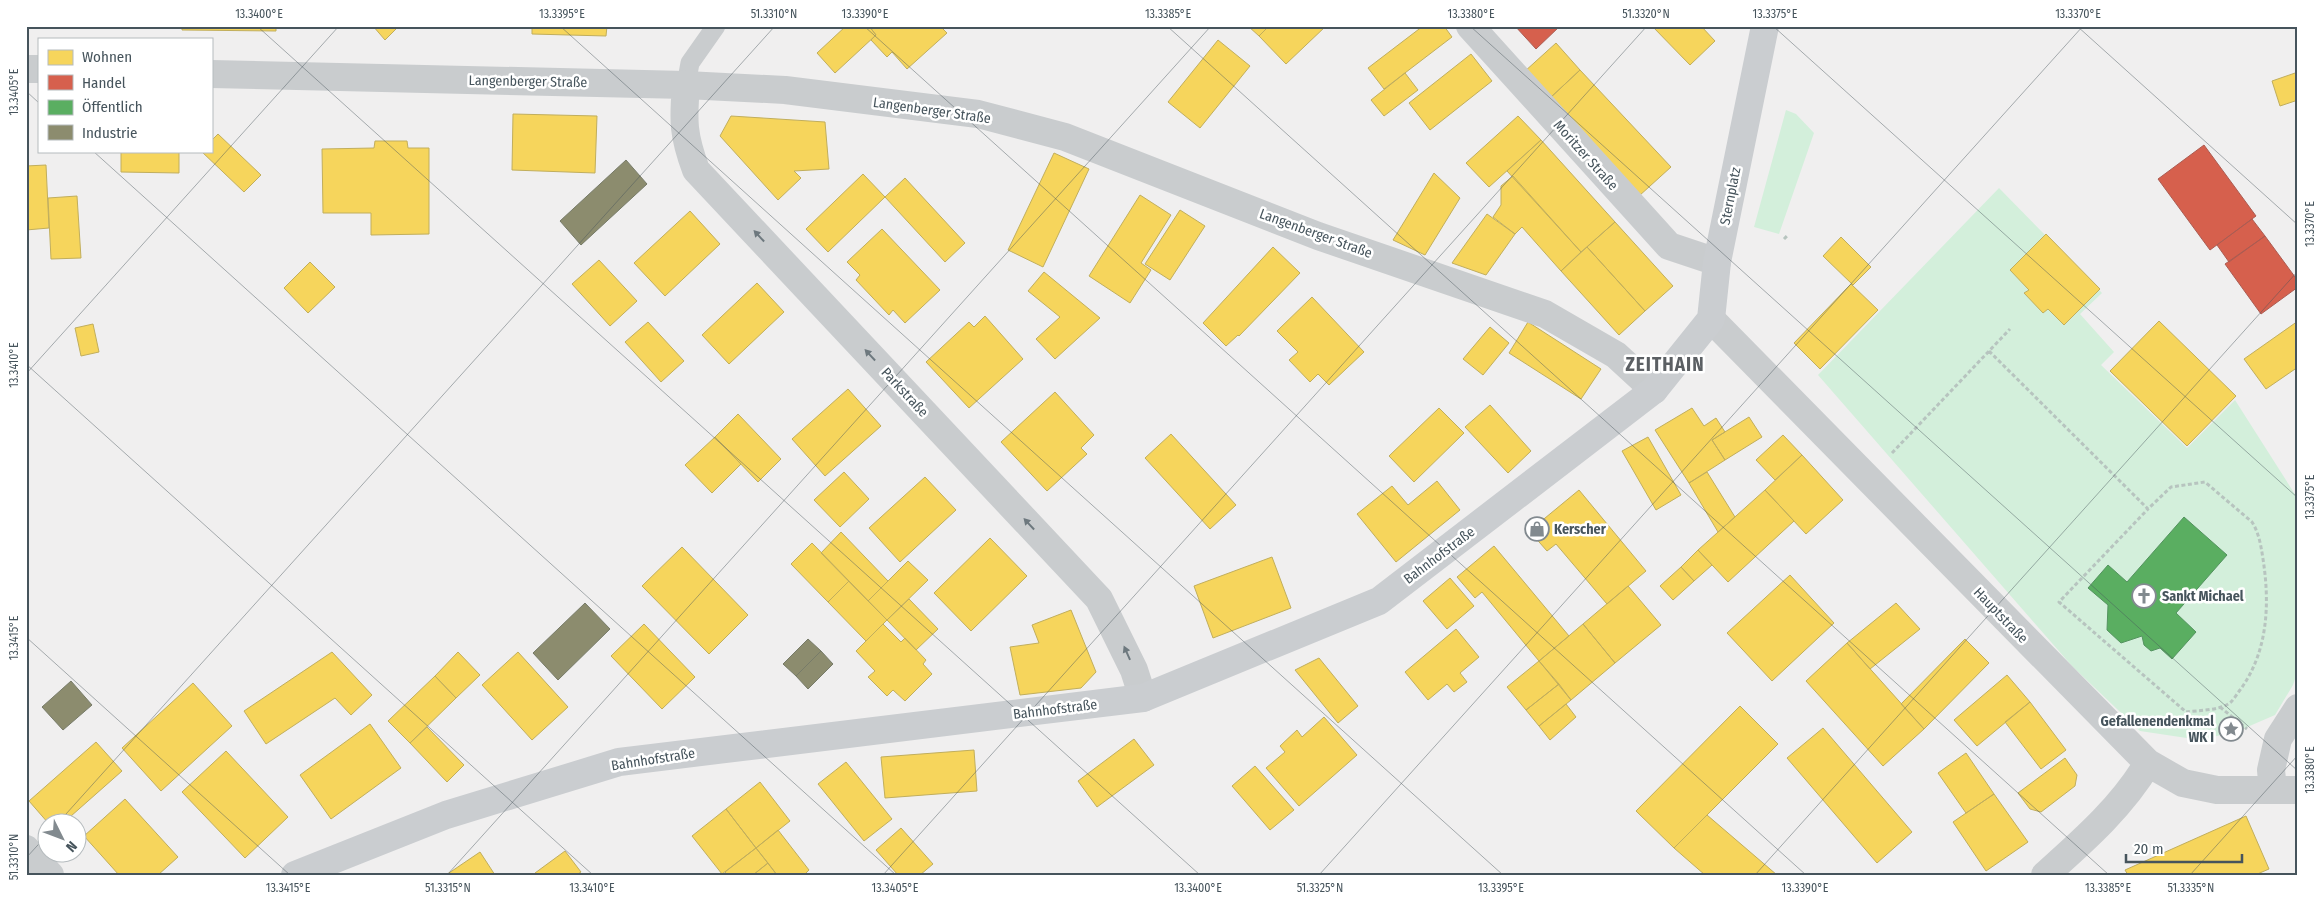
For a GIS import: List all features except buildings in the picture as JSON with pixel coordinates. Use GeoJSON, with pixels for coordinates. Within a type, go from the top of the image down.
{"type":"FeatureCollection","features":[{"type":"Feature","properties":{"kind":"street","name":"Moritzer Straße"},"geometry":{"type":"LineString","coordinates":[[1470,26],[1669,246],[1717,262]]}},
{"type":"Feature","properties":{"kind":"street","name":"Sternplatz"},"geometry":{"type":"LineString","coordinates":[[1712,320],[1717,262],[1765,26]]}},
{"type":"Feature","properties":{"kind":"street","name":"Langenberger Straße"},"geometry":{"type":"LineString","coordinates":[[212,74],[686,85],[784,90],[978,114],[1065,137],[1318,236],[1545,314],[1616,355],[1654,390]]}},
{"type":"Feature","properties":{"kind":"street","name":"Parkstraße"},"geometry":{"type":"LineString","coordinates":[[686,85],[684,118],[686,143],[696,170],[1099,600],[1134,670],[1143,698]]}},
{"type":"Feature","properties":{"kind":"street","name":"Bahnhofstraße"},"geometry":{"type":"LineString","coordinates":[[295,875],[446,815],[619,762],[1143,698],[1379,601],[1654,390],[1712,320]]}},
{"type":"Feature","properties":{"kind":"street","name":"Hauptstraße"},"geometry":{"type":"LineString","coordinates":[[1712,320],[2148,763],[2183,783],[2216,790],[2285,790]]}},
{"type":"Feature","properties":{"kind":"street"},"geometry":{"type":"LineString","coordinates":[[2285,790],[2271,770],[2278,739],[2298,708]]}},
{"type":"Feature","properties":{"kind":"street"},"geometry":{"type":"LineString","coordinates":[[2045,875],[2107,817],[2134,788],[2148,763]]}},
{"type":"Feature","properties":{"kind":"street"},"geometry":{"type":"LineString","coordinates":[[26,849],[50,875]]}},
{"type":"Feature","properties":{"kind":"lane"},"geometry":{"type":"LineString","coordinates":[[686,85],[690,63],[716,26]]}},
{"type":"Feature","properties":{"kind":"path"},"geometry":{"type":"LineString","coordinates":[[1784,239],[1788,235]]}},
{"type":"Feature","properties":{"kind":"path"},"geometry":{"type":"LineString","coordinates":[[1868,478],[2010,328]]}},
{"type":"Feature","properties":{"kind":"path"},"geometry":{"type":"LineString","coordinates":[[1989,351],[2148,509]]}},
{"type":"Feature","properties":{"kind":"path"},"geometry":{"type":"LineString","coordinates":[[2205,482],[2252,522],[2256,528],[2266,576],[2267,604],[2262,637],[2256,663],[2250,676],[2230,703],[2220,707],[2186,712],[2059,602],[2148,509],[2171,487],[2205,482]]}},
{"type":"Feature","properties":{"kind":"green space"},"geometry":{"type":"Polygon","coordinates":[[[1786,110],[1796,114],[1814,133],[1779,234],[1754,227],[1786,110]]]}},
{"type":"Feature","properties":{"kind":"green space"},"geometry":{"type":"Polygon","coordinates":[[[1999,188],[2102,293],[2080,314],[2114,352],[2101,365],[2187,448],[2235,400],[2298,499],[2298,670],[2293,685],[2275,715],[2238,731],[2200,740],[2140,731],[2072,666],[1818,375],[1999,188]]]}},
{"type":"Feature","properties":{"kind":"place","name":"Kerscher"},"geometry":{"type":"Point","coordinates":[1537,529]}},
{"type":"Feature","properties":{"kind":"place","name":"Sankt Michael"},"geometry":{"type":"Point","coordinates":[2144,596]}},
{"type":"Feature","properties":{"kind":"place","name":"Gefallenendenkmal WK I"},"geometry":{"type":"Point","coordinates":[2231,729]}},
{"type":"Feature","properties":{"kind":"district","name":"ZEITHAIN"},"geometry":{"type":"Point","coordinates":[1665,364]}}]}
